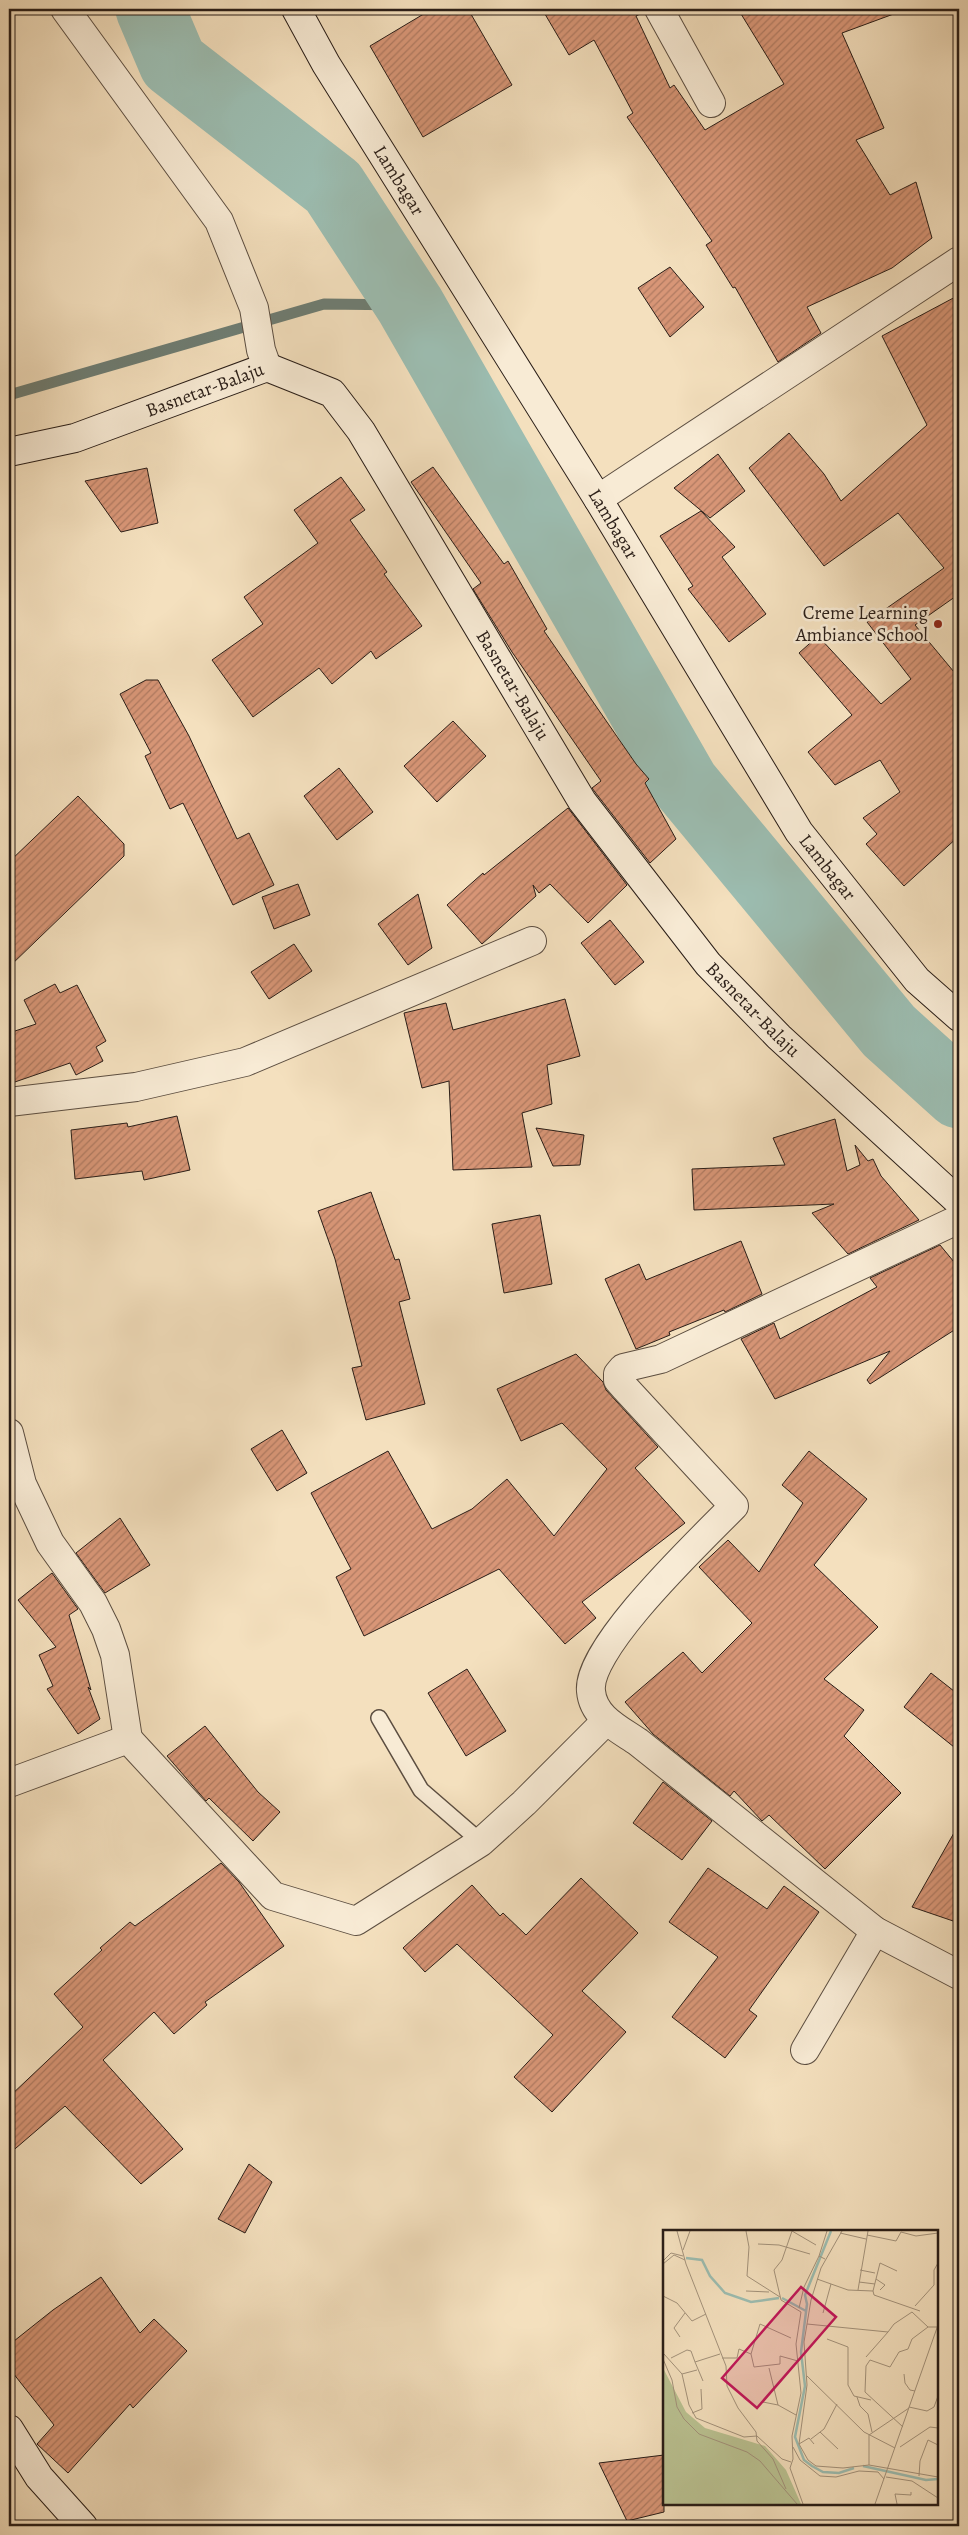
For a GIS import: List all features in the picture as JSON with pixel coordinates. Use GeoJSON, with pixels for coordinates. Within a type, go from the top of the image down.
{"type":"FeatureCollection","features":[{"type":"Feature","properties":{"kind":"street"},"geometry":{"type":"LineString","coordinates":[[65,9],[219,221],[254,308],[264,359]]}},
{"type":"Feature","properties":{"kind":"street","name":"Lambagar"},"geometry":{"type":"LineString","coordinates":[[296,9],[326,64],[598,498],[799,832],[917,980],[959,1017]]}},
{"type":"Feature","properties":{"kind":"street"},"geometry":{"type":"LineString","coordinates":[[659,9],[711,103]]}},
{"type":"Feature","properties":{"kind":"street"},"geometry":{"type":"LineString","coordinates":[[598,498],[959,261]]}},
{"type":"Feature","properties":{"kind":"street","name":"Basnetar-Balaju"},"geometry":{"type":"LineString","coordinates":[[9,452],[75,438],[264,359],[332,393],[361,431],[582,800],[708,964],[779,1037],[959,1202]]}},
{"type":"Feature","properties":{"kind":"street"},"geometry":{"type":"LineString","coordinates":[[9,1102],[136,1087],[245,1062],[532,941]]}},
{"type":"Feature","properties":{"kind":"street"},"geometry":{"type":"LineString","coordinates":[[959,1219],[661,1359],[623,1368],[618,1374],[618,1380],[625,1388],[734,1506],[653,1590],[620,1630],[592,1673],[591,1693],[606,1721],[638,1742],[875,1931],[959,1975]]}},
{"type":"Feature","properties":{"kind":"street"},"geometry":{"type":"LineString","coordinates":[[9,1433],[22,1484],[50,1543],[93,1603],[106,1628],[115,1655],[128,1739],[273,1896],[356,1921],[481,1842],[524,1803],[606,1721]]}},
{"type":"Feature","properties":{"kind":"street"},"geometry":{"type":"LineString","coordinates":[[9,1783],[128,1739]]}},
{"type":"Feature","properties":{"kind":"street"},"geometry":{"type":"LineString","coordinates":[[805,2050],[875,1931]]}},
{"type":"Feature","properties":{"kind":"street"},"geometry":{"type":"LineString","coordinates":[[9,2429],[39,2476],[84,2526]]}},
{"type":"Feature","properties":{"kind":"lane"},"geometry":{"type":"LineString","coordinates":[[379,1718],[421,1790],[481,1842]]}},
{"type":"Feature","properties":{"kind":"building"},"geometry":{"type":"Polygon","coordinates":[[[432,9],[468,9],[512,85],[423,137],[370,46],[432,9]]]}},
{"type":"Feature","properties":{"kind":"building"},"geometry":{"type":"Polygon","coordinates":[[[542,9],[643,9],[644,12],[636,16],[670,88],[674,85],[705,130],[784,84],[738,9],[898,9],[899,12],[842,33],[884,128],[856,140],[890,195],[916,182],[932,238],[892,268],[807,307],[821,333],[778,362],[735,287],[733,288],[706,245],[712,241],[627,117],[633,113],[594,40],[569,55],[542,9]]]}},
{"type":"Feature","properties":{"kind":"building"},"geometry":{"type":"Polygon","coordinates":[[[670,267],[704,307],[670,337],[638,288],[670,267]]]}},
{"type":"Feature","properties":{"kind":"building"},"geometry":{"type":"Polygon","coordinates":[[[959,295],[959,594],[915,625],[959,678],[959,836],[904,886],[866,844],[877,834],[863,818],[900,792],[880,760],[835,785],[808,752],[852,715],[799,653],[818,636],[881,704],[911,679],[867,622],[944,568],[898,513],[824,566],[749,468],[789,433],[824,474],[841,501],[927,425],[882,336],[959,295]]]}},
{"type":"Feature","properties":{"kind":"building"},"geometry":{"type":"Polygon","coordinates":[[[718,454],[745,491],[710,518],[674,488],[718,454]]]}},
{"type":"Feature","properties":{"kind":"building"},"geometry":{"type":"Polygon","coordinates":[[[433,467],[504,564],[508,561],[547,629],[544,631],[636,764],[649,779],[645,783],[676,839],[650,863],[592,788],[601,781],[512,652],[473,589],[481,583],[411,482],[433,467]]]}},
{"type":"Feature","properties":{"kind":"building"},"geometry":{"type":"Polygon","coordinates":[[[147,468],[158,523],[121,532],[85,481],[147,468]]]}},
{"type":"Feature","properties":{"kind":"building"},"geometry":{"type":"Polygon","coordinates":[[[341,477],[365,510],[350,520],[387,572],[384,574],[422,626],[376,659],[371,651],[332,684],[319,668],[253,717],[212,660],[263,624],[244,597],[318,543],[294,510],[341,477]]]}},
{"type":"Feature","properties":{"kind":"building"},"geometry":{"type":"Polygon","coordinates":[[[701,511],[735,547],[722,557],[766,614],[729,642],[688,589],[693,586],[660,536],[701,511]]]}},
{"type":"Feature","properties":{"kind":"building"},"geometry":{"type":"Polygon","coordinates":[[[146,680],[158,680],[189,736],[237,839],[249,833],[274,885],[233,905],[183,803],[170,809],[145,756],[151,753],[120,694],[146,680]]]}},
{"type":"Feature","properties":{"kind":"building"},"geometry":{"type":"Polygon","coordinates":[[[453,721],[486,756],[437,802],[404,766],[453,721]]]}},
{"type":"Feature","properties":{"kind":"building"},"geometry":{"type":"Polygon","coordinates":[[[339,768],[373,812],[337,840],[304,796],[339,768]]]}},
{"type":"Feature","properties":{"kind":"building"},"geometry":{"type":"Polygon","coordinates":[[[78,796],[124,844],[124,856],[9,967],[9,862],[78,796]]]}},
{"type":"Feature","properties":{"kind":"building"},"geometry":{"type":"Polygon","coordinates":[[[568,808],[627,885],[588,923],[550,884],[539,893],[533,885],[536,896],[482,944],[447,905],[483,873],[484,875],[568,808]]]}},
{"type":"Feature","properties":{"kind":"building"},"geometry":{"type":"Polygon","coordinates":[[[298,884],[310,915],[274,929],[262,897],[298,884]]]}},
{"type":"Feature","properties":{"kind":"building"},"geometry":{"type":"Polygon","coordinates":[[[418,894],[432,948],[408,965],[378,924],[418,894]]]}},
{"type":"Feature","properties":{"kind":"building"},"geometry":{"type":"Polygon","coordinates":[[[610,920],[644,962],[615,985],[581,943],[610,920]]]}},
{"type":"Feature","properties":{"kind":"building"},"geometry":{"type":"Polygon","coordinates":[[[294,944],[312,971],[269,999],[251,972],[294,944]]]}},
{"type":"Feature","properties":{"kind":"building"},"geometry":{"type":"Polygon","coordinates":[[[55,984],[60,993],[77,985],[106,1041],[96,1047],[103,1061],[76,1075],[70,1063],[9,1084],[9,1033],[36,1024],[24,1000],[55,984]]]}},
{"type":"Feature","properties":{"kind":"building"},"geometry":{"type":"Polygon","coordinates":[[[565,999],[580,1056],[547,1065],[552,1104],[522,1113],[532,1167],[453,1170],[449,1081],[422,1088],[404,1013],[446,1003],[453,1030],[565,999]]]}},
{"type":"Feature","properties":{"kind":"building"},"geometry":{"type":"Polygon","coordinates":[[[177,1116],[190,1170],[144,1180],[142,1171],[75,1179],[71,1130],[127,1123],[128,1127],[177,1116]]]}},
{"type":"Feature","properties":{"kind":"building"},"geometry":{"type":"Polygon","coordinates":[[[835,1119],[847,1171],[860,1165],[855,1145],[868,1161],[873,1159],[881,1176],[919,1220],[848,1254],[812,1213],[834,1204],[694,1210],[692,1169],[785,1165],[773,1138],[835,1119]]]}},
{"type":"Feature","properties":{"kind":"building"},"geometry":{"type":"Polygon","coordinates":[[[536,1128],[584,1135],[580,1165],[553,1166],[536,1128]]]}},
{"type":"Feature","properties":{"kind":"building"},"geometry":{"type":"Polygon","coordinates":[[[371,1192],[395,1260],[399,1259],[410,1299],[399,1302],[425,1404],[366,1420],[352,1368],[362,1366],[335,1259],[318,1211],[371,1192]]]}},
{"type":"Feature","properties":{"kind":"building"},"geometry":{"type":"Polygon","coordinates":[[[540,1215],[552,1284],[504,1293],[492,1224],[540,1215]]]}},
{"type":"Feature","properties":{"kind":"building"},"geometry":{"type":"Polygon","coordinates":[[[741,1241],[762,1294],[725,1312],[724,1310],[669,1332],[670,1335],[636,1349],[605,1279],[639,1264],[646,1280],[741,1241]]]}},
{"type":"Feature","properties":{"kind":"building"},"geometry":{"type":"Polygon","coordinates":[[[940,1245],[959,1268],[959,1327],[870,1384],[867,1380],[890,1351],[775,1399],[741,1339],[774,1323],[780,1339],[877,1287],[870,1278],[940,1245]]]}},
{"type":"Feature","properties":{"kind":"building"},"geometry":{"type":"Polygon","coordinates":[[[576,1354],[603,1382],[606,1390],[658,1447],[635,1468],[685,1523],[582,1602],[596,1618],[565,1644],[499,1569],[364,1636],[336,1577],[351,1569],[311,1493],[388,1451],[432,1529],[472,1509],[507,1479],[554,1536],[607,1469],[562,1423],[521,1441],[497,1389],[576,1354]]]}},
{"type":"Feature","properties":{"kind":"building"},"geometry":{"type":"Polygon","coordinates":[[[282,1430],[307,1473],[277,1491],[251,1449],[282,1430]]]}},
{"type":"Feature","properties":{"kind":"building"},"geometry":{"type":"Polygon","coordinates":[[[809,1451],[867,1499],[814,1565],[878,1627],[824,1679],[864,1710],[844,1736],[901,1793],[825,1869],[769,1815],[762,1821],[734,1791],[730,1796],[653,1734],[625,1702],[683,1652],[702,1673],[752,1623],[699,1567],[728,1540],[759,1572],[803,1503],[782,1485],[809,1451]]]}},
{"type":"Feature","properties":{"kind":"building"},"geometry":{"type":"Polygon","coordinates":[[[120,1518],[150,1565],[105,1593],[76,1553],[120,1518]]]}},
{"type":"Feature","properties":{"kind":"building"},"geometry":{"type":"Polygon","coordinates":[[[52,1573],[78,1609],[69,1615],[91,1690],[88,1687],[100,1719],[78,1734],[47,1689],[53,1686],[39,1655],[56,1647],[18,1600],[52,1573]]]}},
{"type":"Feature","properties":{"kind":"building"},"geometry":{"type":"Polygon","coordinates":[[[467,1669],[506,1731],[466,1756],[428,1693],[467,1669]]]}},
{"type":"Feature","properties":{"kind":"building"},"geometry":{"type":"Polygon","coordinates":[[[931,1673],[959,1695],[959,1751],[904,1707],[931,1673]]]}},
{"type":"Feature","properties":{"kind":"building"},"geometry":{"type":"Polygon","coordinates":[[[205,1726],[258,1792],[280,1812],[253,1841],[209,1798],[206,1801],[167,1756],[205,1726]]]}},
{"type":"Feature","properties":{"kind":"building"},"geometry":{"type":"Polygon","coordinates":[[[663,1782],[712,1821],[682,1860],[633,1823],[663,1782]]]}},
{"type":"Feature","properties":{"kind":"building"},"geometry":{"type":"Polygon","coordinates":[[[959,1824],[959,1923],[912,1907],[959,1824]]]}},
{"type":"Feature","properties":{"kind":"building"},"geometry":{"type":"Polygon","coordinates":[[[221,1863],[239,1882],[284,1946],[205,2002],[207,2005],[174,2034],[154,2012],[103,2060],[183,2149],[141,2184],[65,2106],[9,2154],[9,2097],[83,2027],[54,1994],[102,1950],[100,1948],[130,1922],[135,1926],[221,1863]]]}},
{"type":"Feature","properties":{"kind":"building"},"geometry":{"type":"Polygon","coordinates":[[[708,1868],[767,1909],[784,1886],[819,1912],[749,2010],[757,2016],[725,2058],[672,2017],[718,1957],[669,1922],[708,1868]]]}},
{"type":"Feature","properties":{"kind":"building"},"geometry":{"type":"Polygon","coordinates":[[[581,1878],[638,1933],[582,1991],[626,2032],[552,2112],[514,2077],[553,2035],[457,1944],[425,1972],[403,1948],[472,1885],[500,1916],[503,1913],[526,1935],[581,1878]]]}},
{"type":"Feature","properties":{"kind":"building"},"geometry":{"type":"Polygon","coordinates":[[[249,2164],[272,2182],[245,2233],[218,2219],[249,2164]]]}},
{"type":"Feature","properties":{"kind":"building"},"geometry":{"type":"Polygon","coordinates":[[[101,2277],[140,2333],[154,2319],[187,2351],[133,2408],[130,2404],[68,2473],[37,2444],[54,2425],[9,2368],[9,2345],[53,2310],[101,2277]]]}},
{"type":"Feature","properties":{"kind":"building"},"geometry":{"type":"Polygon","coordinates":[[[663,2455],[664,2512],[627,2521],[599,2463],[663,2455]]]}},
{"type":"Feature","properties":{"kind":"waterway"},"geometry":{"type":"LineString","coordinates":[[150,9],[173,63],[333,187],[410,305],[685,784],[889,1031],[959,1094]]}},
{"type":"Feature","properties":{"kind":"waterway"},"geometry":{"type":"LineString","coordinates":[[9,395],[324,304],[410,305]]}},
{"type":"Feature","properties":{"kind":"place","name":"Creme Learning Ambiance School"},"geometry":{"type":"Point","coordinates":[938,624]}}]}
